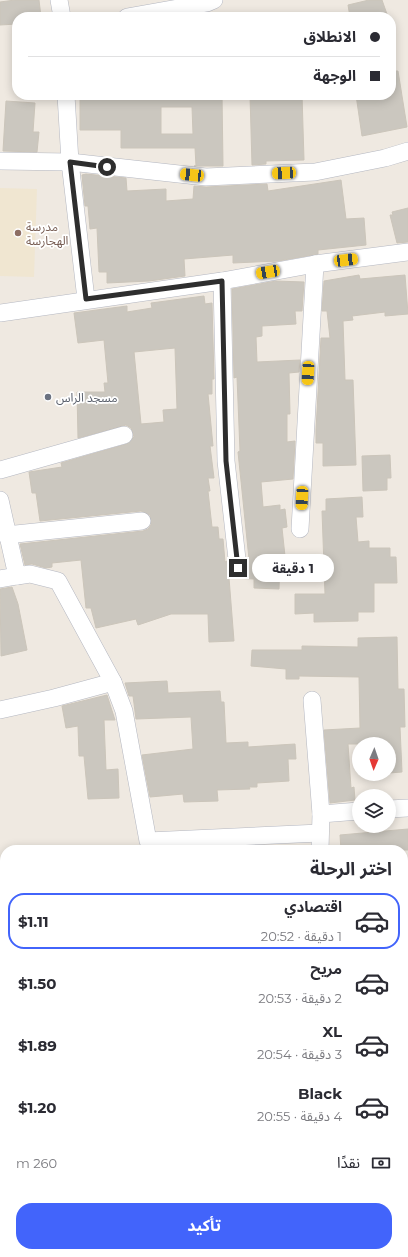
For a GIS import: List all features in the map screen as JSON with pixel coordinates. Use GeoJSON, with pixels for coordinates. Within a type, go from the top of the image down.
{"type":"FeatureCollection","features":[{"type":"Feature","properties":{"kind":"street"},"geometry":{"type":"LineString","coordinates":[[59,0],[61,12]]}},
{"type":"Feature","properties":{"kind":"street"},"geometry":{"type":"LineString","coordinates":[[162,12],[207,3],[214,0]]}},
{"type":"Feature","properties":{"kind":"street"},"geometry":{"type":"LineString","coordinates":[[66,100],[70,162],[86,299]]}},
{"type":"Feature","properties":{"kind":"street"},"geometry":{"type":"LineString","coordinates":[[0,161],[70,162],[206,177],[315,172],[385,158],[408,150]]}},
{"type":"Feature","properties":{"kind":"street"},"geometry":{"type":"LineString","coordinates":[[0,313],[86,299],[222,281],[315,264],[408,252]]}},
{"type":"Feature","properties":{"kind":"street"},"geometry":{"type":"LineString","coordinates":[[300,529],[315,264]]}},
{"type":"Feature","properties":{"kind":"street"},"geometry":{"type":"LineString","coordinates":[[222,281],[226,461],[238,568]]}},
{"type":"Feature","properties":{"kind":"street"},"geometry":{"type":"LineString","coordinates":[[0,470],[124,435]]}},
{"type":"Feature","properties":{"kind":"street"},"geometry":{"type":"LineString","coordinates":[[0,500],[6,535],[17,576]]}},
{"type":"Feature","properties":{"kind":"street"},"geometry":{"type":"LineString","coordinates":[[6,535],[142,521]]}},
{"type":"Feature","properties":{"kind":"street"},"geometry":{"type":"LineString","coordinates":[[0,579],[30,574],[58,581],[113,682],[124,711],[132,747],[148,845],[320,833]]}},
{"type":"Feature","properties":{"kind":"street"},"geometry":{"type":"LineString","coordinates":[[0,710],[54,698],[113,682]]}},
{"type":"Feature","properties":{"kind":"street"},"geometry":{"type":"LineString","coordinates":[[312,700],[321,814],[320,845]]}},
{"type":"Feature","properties":{"kind":"street"},"geometry":{"type":"LineString","coordinates":[[396,809],[408,808]]}},
{"type":"Feature","properties":{"kind":"street"},"geometry":{"type":"LineString","coordinates":[[321,814],[352,812]]}},
{"type":"Feature","properties":{"kind":"shaded area","name":"مدرسة الهجارسة"},"geometry":{"type":"Polygon","coordinates":[[[0,188],[37,189],[34,277],[0,276],[0,188]]]}},
{"type":"Feature","properties":{"kind":"building"},"geometry":{"type":"Polygon","coordinates":[[[15,0],[39,0],[40,12],[12,12],[12,24],[0,25],[0,2],[15,0]]]}},
{"type":"Feature","properties":{"kind":"building"},"geometry":{"type":"Polygon","coordinates":[[[369,0],[382,0],[386,12],[349,12],[348,5],[369,0]]]}},
{"type":"Feature","properties":{"kind":"building"},"geometry":{"type":"Polygon","coordinates":[[[396,71],[398,71],[407,127],[362,136],[357,100],[396,100],[396,71]]]}},
{"type":"Feature","properties":{"kind":"building"},"geometry":{"type":"Polygon","coordinates":[[[80,100],[222,100],[223,166],[196,166],[195,148],[121,148],[121,130],[80,130],[80,100]],[[161,107],[161,134],[193,134],[192,107],[161,107]]]}},
{"type":"Feature","properties":{"kind":"building"},"geometry":{"type":"Polygon","coordinates":[[[250,100],[302,100],[304,160],[266,161],[266,164],[252,165],[250,100]]]}},
{"type":"Feature","properties":{"kind":"building"},"geometry":{"type":"Polygon","coordinates":[[[6,101],[35,103],[33,132],[39,132],[37,152],[3,151],[6,101]]]}},
{"type":"Feature","properties":{"kind":"building"},"geometry":{"type":"Polygon","coordinates":[[[86,174],[126,178],[127,191],[166,189],[166,201],[193,199],[194,186],[206,187],[267,184],[268,191],[341,180],[346,219],[364,218],[366,245],[318,250],[318,254],[278,261],[233,263],[233,255],[184,259],[185,276],[149,281],[107,283],[107,272],[99,272],[97,228],[90,229],[88,206],[85,206],[82,175],[86,174]]]}},
{"type":"Feature","properties":{"kind":"building"},"geometry":{"type":"Polygon","coordinates":[[[408,208],[408,242],[397,243],[390,215],[393,215],[392,212],[408,208]]]}},
{"type":"Feature","properties":{"kind":"building"},"geometry":{"type":"Polygon","coordinates":[[[359,275],[360,279],[405,275],[408,314],[385,316],[385,312],[352,316],[353,320],[343,321],[345,380],[353,380],[356,465],[323,466],[323,443],[316,443],[316,430],[321,338],[330,338],[327,311],[322,311],[324,281],[359,275]]]}},
{"type":"Feature","properties":{"kind":"building"},"geometry":{"type":"Polygon","coordinates":[[[276,281],[304,282],[302,311],[295,311],[296,324],[262,326],[262,336],[256,337],[257,362],[300,360],[299,372],[289,373],[290,414],[287,414],[287,442],[295,441],[293,479],[261,482],[263,507],[280,505],[280,510],[285,509],[287,527],[282,528],[285,556],[280,556],[279,589],[254,588],[254,579],[229,578],[234,641],[209,642],[208,614],[171,614],[138,625],[136,619],[96,628],[91,608],[86,608],[81,560],[52,563],[52,567],[46,568],[32,564],[25,565],[20,544],[143,531],[148,529],[151,525],[150,515],[141,511],[40,521],[36,493],[32,493],[29,472],[62,467],[61,463],[127,444],[134,437],[131,428],[126,425],[78,438],[77,392],[105,392],[104,383],[108,383],[104,340],[78,343],[74,313],[127,306],[127,312],[152,308],[151,303],[204,296],[205,304],[212,303],[214,379],[212,379],[212,394],[208,394],[213,446],[210,446],[214,478],[208,478],[210,491],[208,491],[212,527],[218,527],[219,539],[223,539],[225,562],[227,561],[230,574],[239,578],[247,572],[247,559],[249,559],[238,452],[240,451],[237,377],[234,378],[232,289],[276,281]],[[175,348],[134,352],[141,424],[164,422],[163,410],[177,409],[175,348]]]}},
{"type":"Feature","properties":{"kind":"building"},"geometry":{"type":"Polygon","coordinates":[[[390,455],[391,478],[387,478],[387,490],[363,491],[362,456],[390,455]]]}},
{"type":"Feature","properties":{"kind":"building"},"geometry":{"type":"Polygon","coordinates":[[[362,497],[363,517],[356,517],[358,542],[369,541],[369,548],[390,548],[390,557],[396,557],[397,583],[374,583],[374,612],[358,612],[358,621],[314,622],[314,613],[295,614],[295,594],[325,594],[322,511],[326,511],[326,499],[362,497]]]}},
{"type":"Feature","properties":{"kind":"building"},"geometry":{"type":"Polygon","coordinates":[[[12,587],[18,604],[27,650],[1,656],[0,589],[12,587]]]}},
{"type":"Feature","properties":{"kind":"building"},"geometry":{"type":"Polygon","coordinates":[[[397,637],[398,689],[404,689],[405,727],[400,727],[402,772],[396,772],[396,737],[352,737],[352,744],[348,744],[351,788],[354,787],[354,789],[352,789],[352,800],[330,803],[324,730],[360,728],[359,677],[299,676],[299,679],[286,679],[286,669],[251,666],[252,650],[302,650],[302,646],[358,647],[358,638],[397,637]]]}},
{"type":"Feature","properties":{"kind":"building"},"geometry":{"type":"Polygon","coordinates":[[[167,681],[168,693],[220,691],[221,702],[224,702],[226,743],[248,742],[248,747],[295,744],[296,759],[288,759],[289,781],[257,783],[257,787],[249,787],[250,789],[217,790],[218,801],[184,802],[183,794],[150,797],[142,755],[193,749],[191,717],[136,719],[133,696],[129,696],[125,683],[167,681]]]}},
{"type":"Feature","properties":{"kind":"building"},"geometry":{"type":"Polygon","coordinates":[[[107,695],[115,720],[104,720],[106,770],[118,769],[119,798],[88,799],[84,756],[79,756],[78,726],[66,728],[62,706],[107,695]]]}},
{"type":"Feature","properties":{"kind":"building"},"geometry":{"type":"Polygon","coordinates":[[[408,829],[408,845],[341,845],[340,835],[396,833],[396,830],[408,829]]]}},
{"type":"Feature","properties":{"kind":"place","name":"مدرسة الهجارسة"},"geometry":{"type":"Point","coordinates":[18,233]}},
{"type":"Feature","properties":{"kind":"place","name":"مسجد الراس"},"geometry":{"type":"Point","coordinates":[48,397]}},
{"type":"Feature","properties":{"kind":"route"},"geometry":{"type":"LineString","coordinates":[[107,167],[70,162],[86,299],[222,281],[226,461],[238,568]]}}]}
